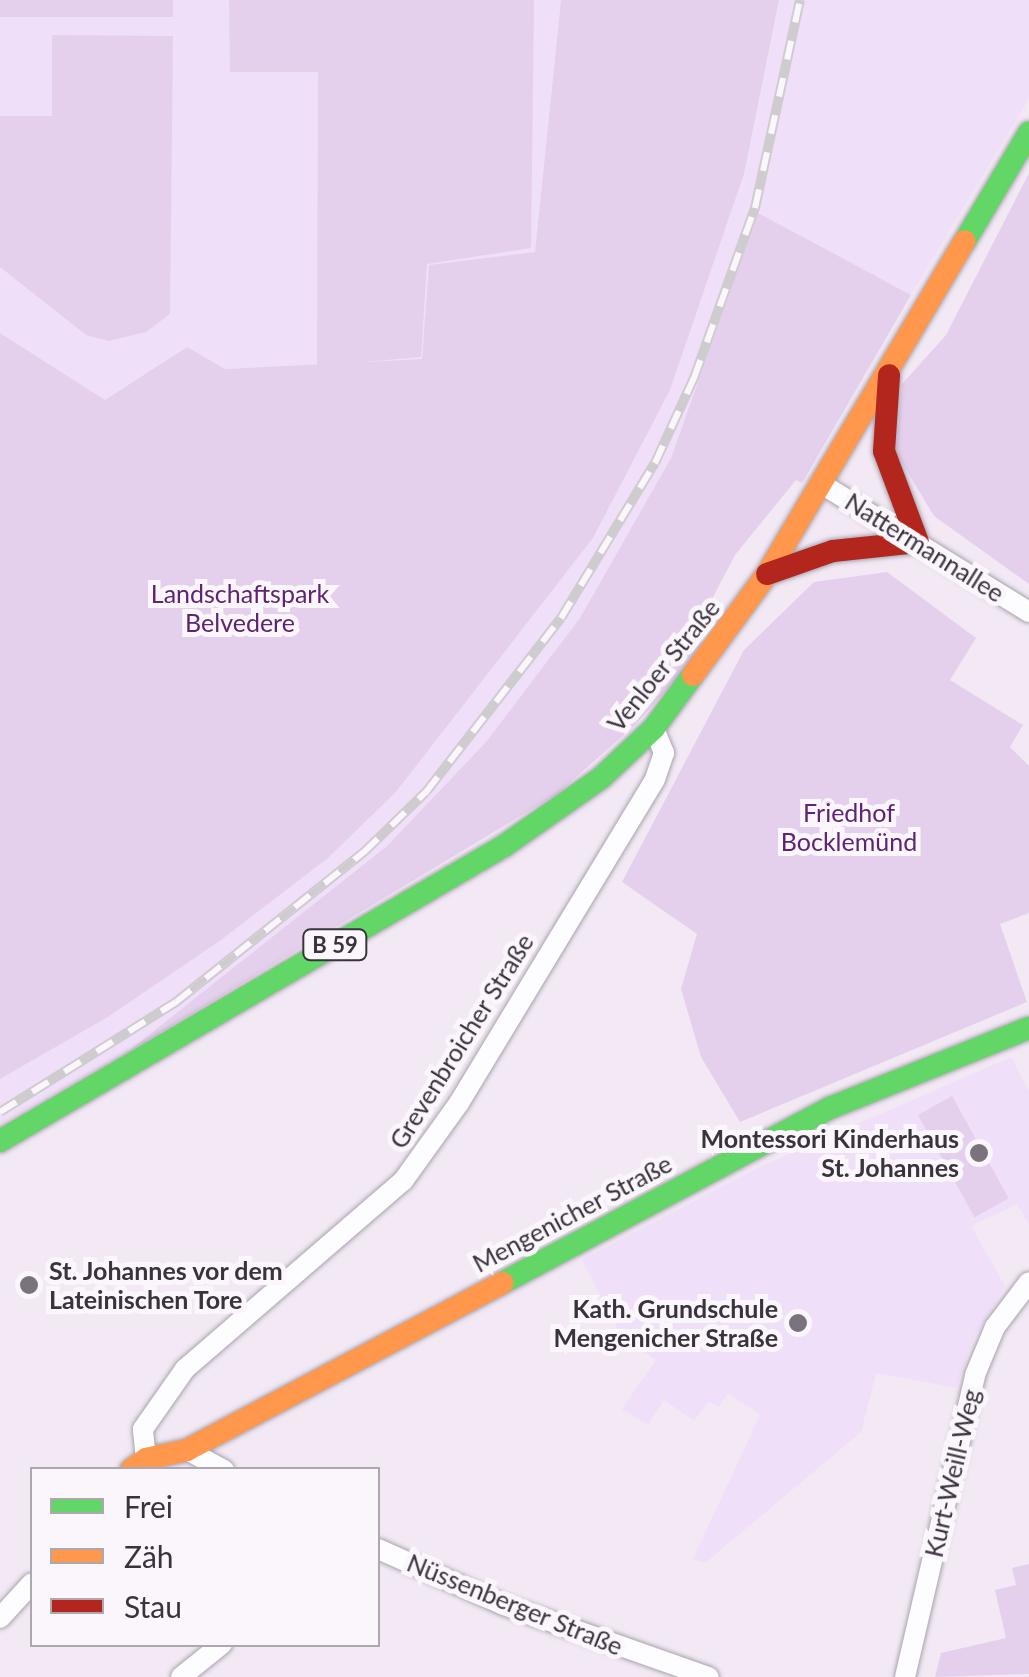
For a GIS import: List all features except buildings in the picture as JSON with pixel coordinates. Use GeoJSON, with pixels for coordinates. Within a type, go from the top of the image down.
{"type":"FeatureCollection","features":[{"type":"Feature","properties":{"kind":"main road","name":"Venloer Straße"},"geometry":{"type":"LineString","coordinates":[[0,1140],[504,846],[602,778],[654,728],[767,574],[1029,134]]}},
{"type":"Feature","properties":{"kind":"main road"},"geometry":{"type":"LineString","coordinates":[[767,574],[833,551],[918,542],[884,451],[890,367]]}},
{"type":"Feature","properties":{"kind":"main road","name":"Mengenicher Straße"},"geometry":{"type":"LineString","coordinates":[[138,1464],[187,1450],[830,1108],[1029,1028]]}},
{"type":"Feature","properties":{"kind":"street","name":"Nattermannallee"},"geometry":{"type":"LineString","coordinates":[[820,483],[1029,612]]}},
{"type":"Feature","properties":{"kind":"street","name":"Grevenbroicher Straße"},"geometry":{"type":"LineString","coordinates":[[138,1464],[142,1429],[185,1369],[404,1181],[460,1103],[655,779],[664,753],[654,728]]}},
{"type":"Feature","properties":{"kind":"street","name":"Kurt-Weill-Weg"},"geometry":{"type":"LineString","coordinates":[[905,1677],[974,1375],[995,1327],[1029,1282]]}},
{"type":"Feature","properties":{"kind":"street"},"geometry":{"type":"LineString","coordinates":[[187,1450],[218,1467]]}},
{"type":"Feature","properties":{"kind":"street","name":"Nüssenberger Straße"},"geometry":{"type":"LineString","coordinates":[[380,1550],[504,1605],[682,1673],[709,1677]]}},
{"type":"Feature","properties":{"kind":"street"},"geometry":{"type":"LineString","coordinates":[[0,1618],[30,1585]]}},
{"type":"Feature","properties":{"kind":"street"},"geometry":{"type":"LineString","coordinates":[[182,1677],[218,1647]]}},
{"type":"Feature","properties":{"kind":"shaded area"},"geometry":{"type":"Polygon","coordinates":[[[0,0],[561,0],[535,252],[429,265],[422,359],[225,369],[186,347],[105,401],[0,333],[0,0]]]}},
{"type":"Feature","properties":{"kind":"shaded area"},"geometry":{"type":"Polygon","coordinates":[[[779,0],[1029,0],[1029,99],[911,295],[758,214],[671,458],[580,618],[486,742],[387,846],[271,943],[126,1053],[0,1124],[0,1079],[108,1017],[221,940],[328,858],[396,792],[593,538],[670,390],[744,174],[779,0]]]}},
{"type":"Feature","properties":{"kind":"shaded area","name":"Kath. Grundschule Mengenicher Straße"},"geometry":{"type":"Polygon","coordinates":[[[1011,1057],[1029,1090],[1029,1224],[1017,1204],[971,1226],[1005,1286],[973,1340],[956,1388],[876,1373],[861,1432],[705,1563],[693,1559],[760,1415],[728,1393],[719,1407],[709,1401],[694,1421],[664,1400],[648,1425],[622,1409],[656,1360],[621,1336],[582,1260],[757,1168],[1011,1057]]]}},
{"type":"Feature","properties":{"kind":"green space"},"geometry":{"type":"Polygon","coordinates":[[[0,0],[173,0],[173,17],[0,17],[0,0]]]}},
{"type":"Feature","properties":{"kind":"green space"},"geometry":{"type":"Polygon","coordinates":[[[229,0],[534,0],[531,248],[427,264],[421,357],[317,366],[318,72],[230,72],[229,0]]]}},
{"type":"Feature","properties":{"kind":"green space","name":"Landschaftspark Belvedere"},"geometry":{"type":"Polygon","coordinates":[[[561,0],[779,0],[744,174],[670,390],[593,538],[396,792],[328,858],[221,940],[108,1017],[0,1079],[0,333],[105,400],[187,347],[225,369],[422,359],[429,265],[535,252],[561,0]]]}},
{"type":"Feature","properties":{"kind":"green space"},"geometry":{"type":"Polygon","coordinates":[[[52,35],[173,36],[170,314],[146,332],[109,341],[86,335],[0,267],[0,116],[52,116],[52,35]]]}},
{"type":"Feature","properties":{"kind":"green space"},"geometry":{"type":"Polygon","coordinates":[[[1029,173],[1029,584],[934,516],[896,453],[902,384],[946,335],[1029,173]]]}},
{"type":"Feature","properties":{"kind":"green space"},"geometry":{"type":"Polygon","coordinates":[[[758,213],[911,295],[802,483],[796,480],[735,555],[711,601],[698,655],[636,724],[557,794],[126,1053],[387,846],[486,742],[580,618],[671,458],[758,213]]]}},
{"type":"Feature","properties":{"kind":"green space","name":"Friedhof Bocklemünd"},"geometry":{"type":"Polygon","coordinates":[[[887,572],[976,638],[950,680],[1023,725],[1010,747],[1029,766],[1029,913],[1000,924],[1027,1002],[740,1122],[701,1057],[681,989],[697,934],[622,882],[744,650],[814,582],[887,572]]]}},
{"type":"Feature","properties":{"kind":"green space"},"geometry":{"type":"Polygon","coordinates":[[[952,1096],[1009,1198],[975,1217],[918,1115],[952,1096]]]}},
{"type":"Feature","properties":{"kind":"green space"},"geometry":{"type":"Polygon","coordinates":[[[1029,1564],[1029,1674],[935,1677],[941,1653],[1006,1638],[995,1590],[1016,1585],[1012,1568],[1029,1564]]]}},
{"type":"Feature","properties":{"kind":"railway"},"geometry":{"type":"LineString","coordinates":[[0,1112],[176,1002],[364,852],[426,792],[561,618],[655,463],[694,378],[755,208],[800,0]]}},
{"type":"Feature","properties":{"kind":"traffic: fast"},"geometry":{"type":"LineString","coordinates":[[965,241],[1029,133]]}},
{"type":"Feature","properties":{"kind":"traffic: fast"},"geometry":{"type":"LineString","coordinates":[[0,1141],[504,846],[601,778],[654,728],[693,675]]}},
{"type":"Feature","properties":{"kind":"traffic: fast"},"geometry":{"type":"LineString","coordinates":[[502,1283],[830,1108],[1029,1028]]}},
{"type":"Feature","properties":{"kind":"traffic: slow"},"geometry":{"type":"LineString","coordinates":[[693,675],[767,574],[965,241]]}},
{"type":"Feature","properties":{"kind":"traffic: slow"},"geometry":{"type":"LineString","coordinates":[[135,1467],[146,1459],[187,1450],[502,1283]]}},
{"type":"Feature","properties":{"kind":"traffic: jam"},"geometry":{"type":"LineString","coordinates":[[767,574],[833,551],[918,542],[884,451],[889,375]]}},
{"type":"Feature","properties":{"kind":"place","name":"Montessori Kinderhaus St. Johannes"},"geometry":{"type":"Point","coordinates":[979,1153]}},
{"type":"Feature","properties":{"kind":"place","name":"St. Johannes vor dem Lateinischen Tore"},"geometry":{"type":"Point","coordinates":[29,1285]}},
{"type":"Feature","properties":{"kind":"place","name":"Kath. Grundschule Mengenicher Straße"},"geometry":{"type":"Point","coordinates":[798,1323]}}]}
